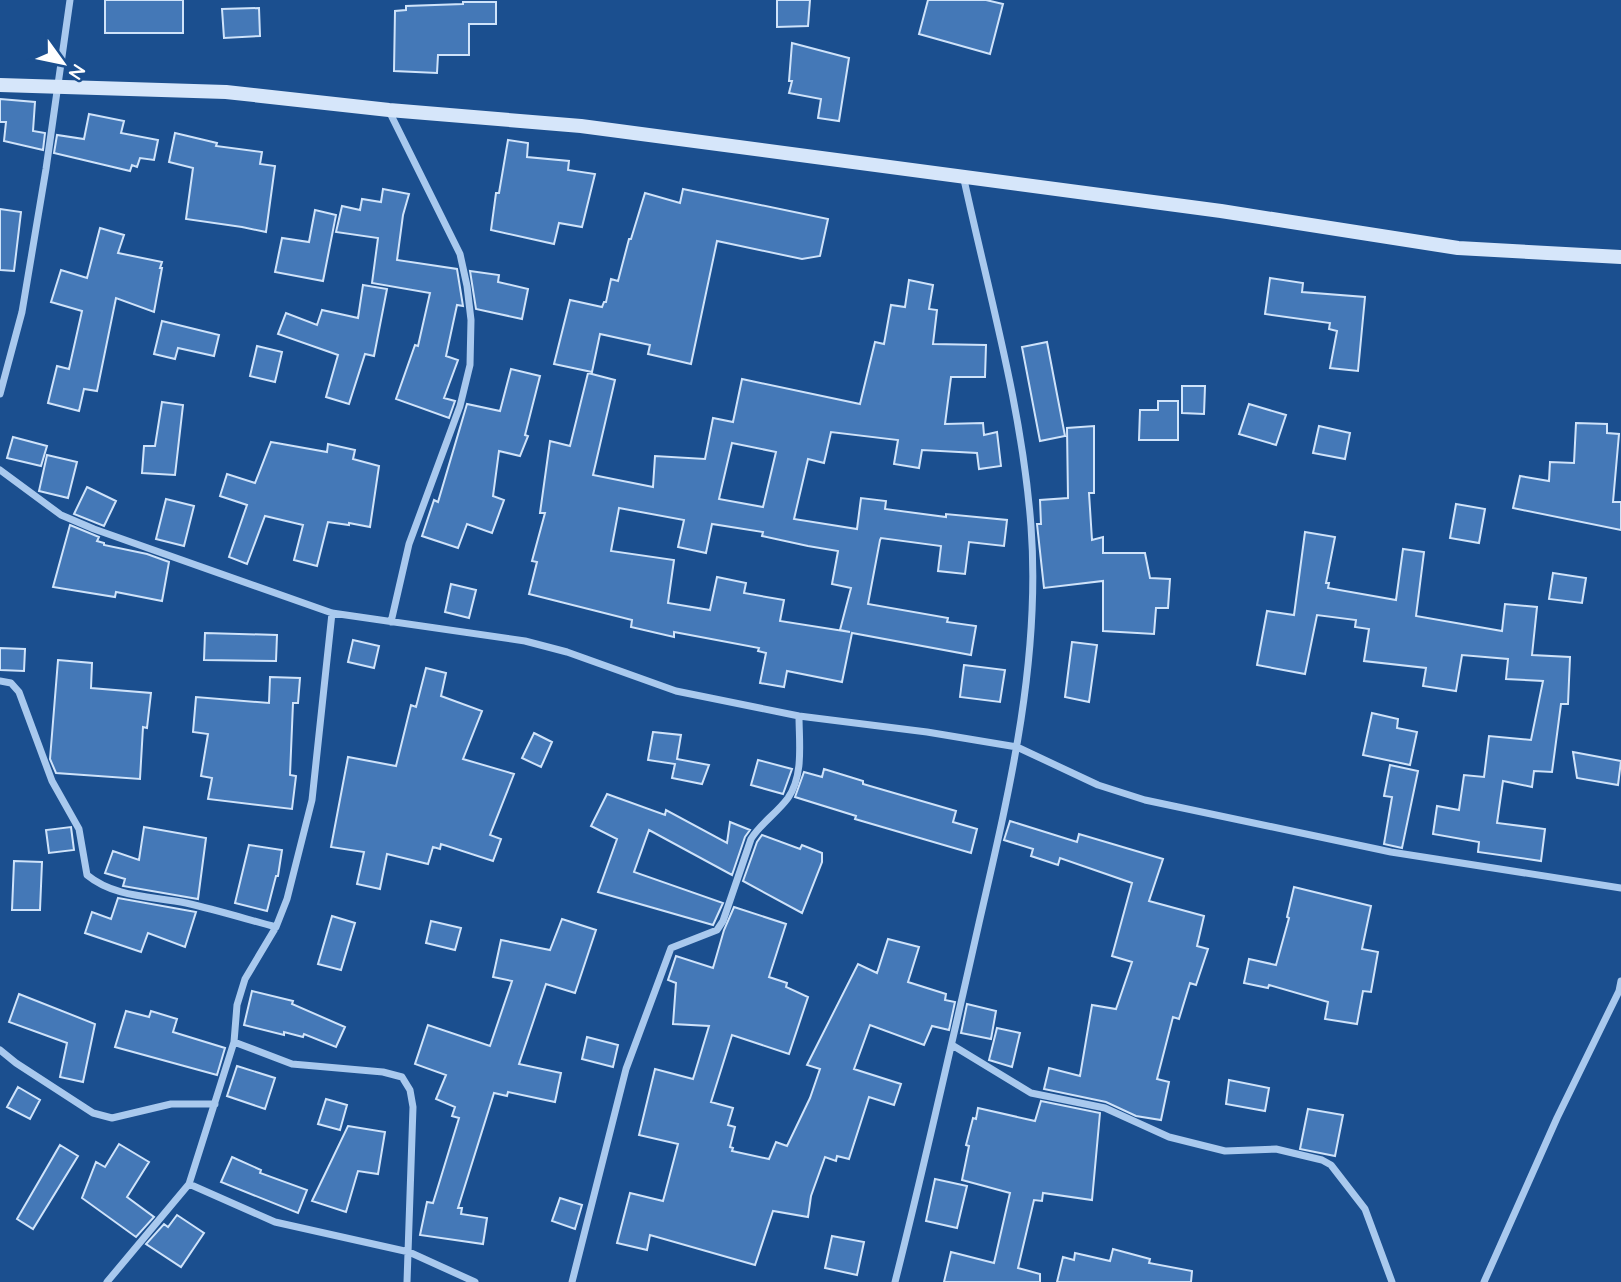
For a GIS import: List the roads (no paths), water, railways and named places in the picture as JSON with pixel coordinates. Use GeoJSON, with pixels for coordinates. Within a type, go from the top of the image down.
{"type":"FeatureCollection","features":[{"type":"Feature","properties":{"kind":"main road"},"geometry":{"type":"LineString","coordinates":[[0,85],[226,92],[389,110],[581,126],[962,175],[1458,248],[1621,257]]}},
{"type":"Feature","properties":{"kind":"street"},"geometry":{"type":"LineString","coordinates":[[0,394],[22,312],[70,0]]}},
{"type":"Feature","properties":{"kind":"street"},"geometry":{"type":"LineString","coordinates":[[389,110],[460,254],[471,320],[470,365],[460,406],[409,544],[391,622]]}},
{"type":"Feature","properties":{"kind":"street"},"geometry":{"type":"LineString","coordinates":[[895,1282],[1002,831],[1017,747],[1032,616],[1031,528],[1022,444],[962,175]]}},
{"type":"Feature","properties":{"kind":"street"},"geometry":{"type":"LineString","coordinates":[[0,470],[61,515],[93,529],[332,613],[525,641],[567,652],[676,691],[799,716],[927,732],[1017,747],[1097,785],[1145,800],[1391,852],[1621,888]]}},
{"type":"Feature","properties":{"kind":"street"},"geometry":{"type":"LineString","coordinates":[[107,1282],[189,1184],[234,1042],[237,1005],[245,979],[276,927],[288,899],[312,800],[332,613]]}},
{"type":"Feature","properties":{"kind":"street"},"geometry":{"type":"LineString","coordinates":[[0,681],[11,683],[19,692],[52,781],[79,829],[87,875],[104,887],[137,897],[183,903],[276,927]]}},
{"type":"Feature","properties":{"kind":"street"},"geometry":{"type":"LineString","coordinates":[[572,1282],[626,1069],[671,948],[717,930],[723,921],[751,839],[788,797],[796,779],[799,716]]}},
{"type":"Feature","properties":{"kind":"street"},"geometry":{"type":"LineString","coordinates":[[1483,1282],[1619,991],[1621,981]]}},
{"type":"Feature","properties":{"kind":"street"},"geometry":{"type":"LineString","coordinates":[[234,1042],[292,1064],[383,1072],[402,1077],[410,1090],[413,1107],[407,1282]]}},
{"type":"Feature","properties":{"kind":"street"},"geometry":{"type":"LineString","coordinates":[[952,1045],[1031,1093],[1105,1108],[1169,1138],[1225,1152],[1276,1149],[1322,1160],[1331,1165],[1365,1209],[1392,1282]]}},
{"type":"Feature","properties":{"kind":"street"},"geometry":{"type":"LineString","coordinates":[[0,1050],[93,1113],[112,1118],[171,1104],[215,1104]]}},
{"type":"Feature","properties":{"kind":"street"},"geometry":{"type":"LineString","coordinates":[[189,1184],[275,1222],[408,1252],[475,1282]]}}]}
